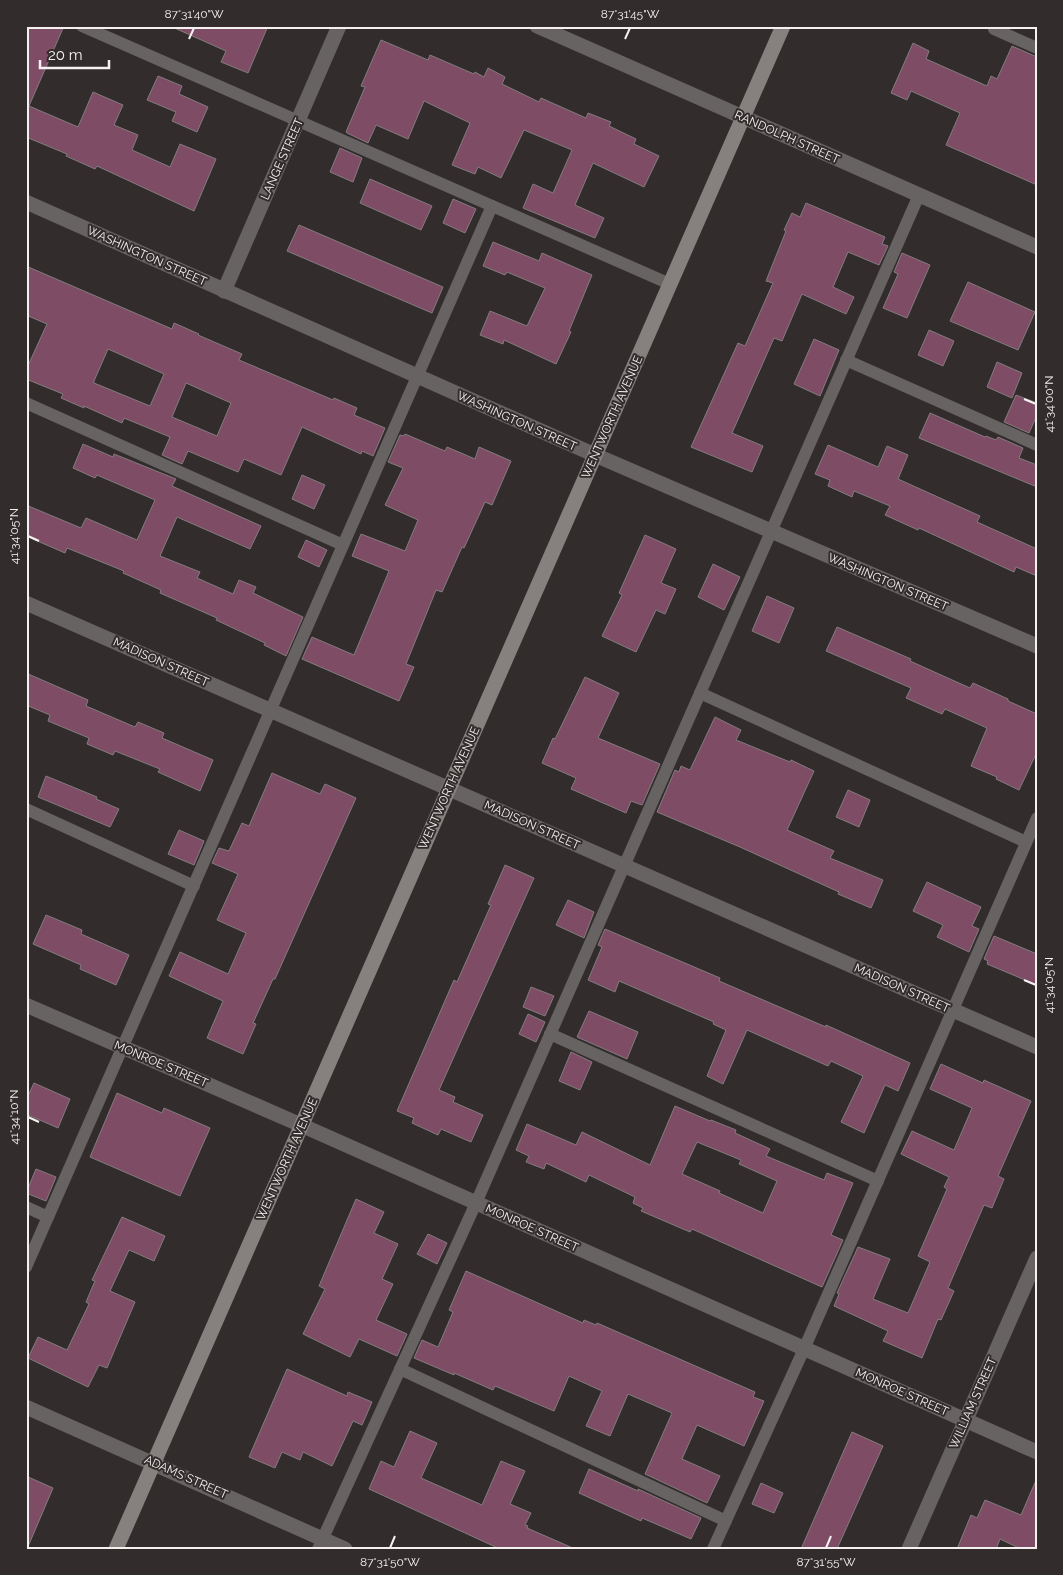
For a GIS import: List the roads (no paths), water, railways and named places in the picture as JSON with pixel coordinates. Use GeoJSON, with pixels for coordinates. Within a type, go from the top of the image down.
{"type":"FeatureCollection","features":[{"type":"Feature","properties":{"kind":"street","name":"LANGE STREET"},"geometry":{"type":"LineString","coordinates":[[224,291],[340,26]]}},
{"type":"Feature","properties":{"kind":"street","name":"RANDOLPH STREET"},"geometry":{"type":"LineString","coordinates":[[537,26],[1037,247]]}},
{"type":"Feature","properties":{"kind":"street","name":"WENTWORTH AVENUE"},"geometry":{"type":"LineString","coordinates":[[116,1549],[783,26]]}},
{"type":"Feature","properties":{"kind":"street","name":"WASHINGTON STREET"},"geometry":{"type":"LineString","coordinates":[[26,202],[417,377],[1037,646]]}},
{"type":"Feature","properties":{"kind":"street","name":"MADISON STREET"},"geometry":{"type":"LineString","coordinates":[[26,603],[1037,1047]]}},
{"type":"Feature","properties":{"kind":"street","name":"MONROE STREET"},"geometry":{"type":"LineString","coordinates":[[26,1005],[302,1125],[1037,1452]]}},
{"type":"Feature","properties":{"kind":"street","name":"WILLIAM STREET"},"geometry":{"type":"LineString","coordinates":[[909,1549],[1037,1258]]}},
{"type":"Feature","properties":{"kind":"street","name":"ADAMS STREET"},"geometry":{"type":"LineString","coordinates":[[26,1407],[153,1463],[320,1544],[344,1549]]}},
{"type":"Feature","properties":{"kind":"lane"},"geometry":{"type":"LineString","coordinates":[[82,26],[670,284]]}},
{"type":"Feature","properties":{"kind":"lane"},"geometry":{"type":"LineString","coordinates":[[994,26],[994,28],[1037,48]]}},
{"type":"Feature","properties":{"kind":"lane"},"geometry":{"type":"LineString","coordinates":[[320,1544],[476,1203],[919,195]]}},
{"type":"Feature","properties":{"kind":"lane"},"geometry":{"type":"LineString","coordinates":[[26,1267],[492,206]]}},
{"type":"Feature","properties":{"kind":"lane"},"geometry":{"type":"LineString","coordinates":[[846,360],[1037,445]]}},
{"type":"Feature","properties":{"kind":"lane"},"geometry":{"type":"LineString","coordinates":[[26,403],[343,545]]}},
{"type":"Feature","properties":{"kind":"lane"},"geometry":{"type":"LineString","coordinates":[[700,693],[1026,842]]}},
{"type":"Feature","properties":{"kind":"lane"},"geometry":{"type":"LineString","coordinates":[[26,809],[194,886]]}},
{"type":"Feature","properties":{"kind":"lane"},"geometry":{"type":"LineString","coordinates":[[713,1549],[804,1349],[1037,818]]}},
{"type":"Feature","properties":{"kind":"lane"},"geometry":{"type":"LineString","coordinates":[[550,1034],[878,1181]]}},
{"type":"Feature","properties":{"kind":"lane"},"geometry":{"type":"LineString","coordinates":[[26,1208],[48,1217]]}},
{"type":"Feature","properties":{"kind":"lane"},"geometry":{"type":"LineString","coordinates":[[400,1369],[726,1522]]}}]}
